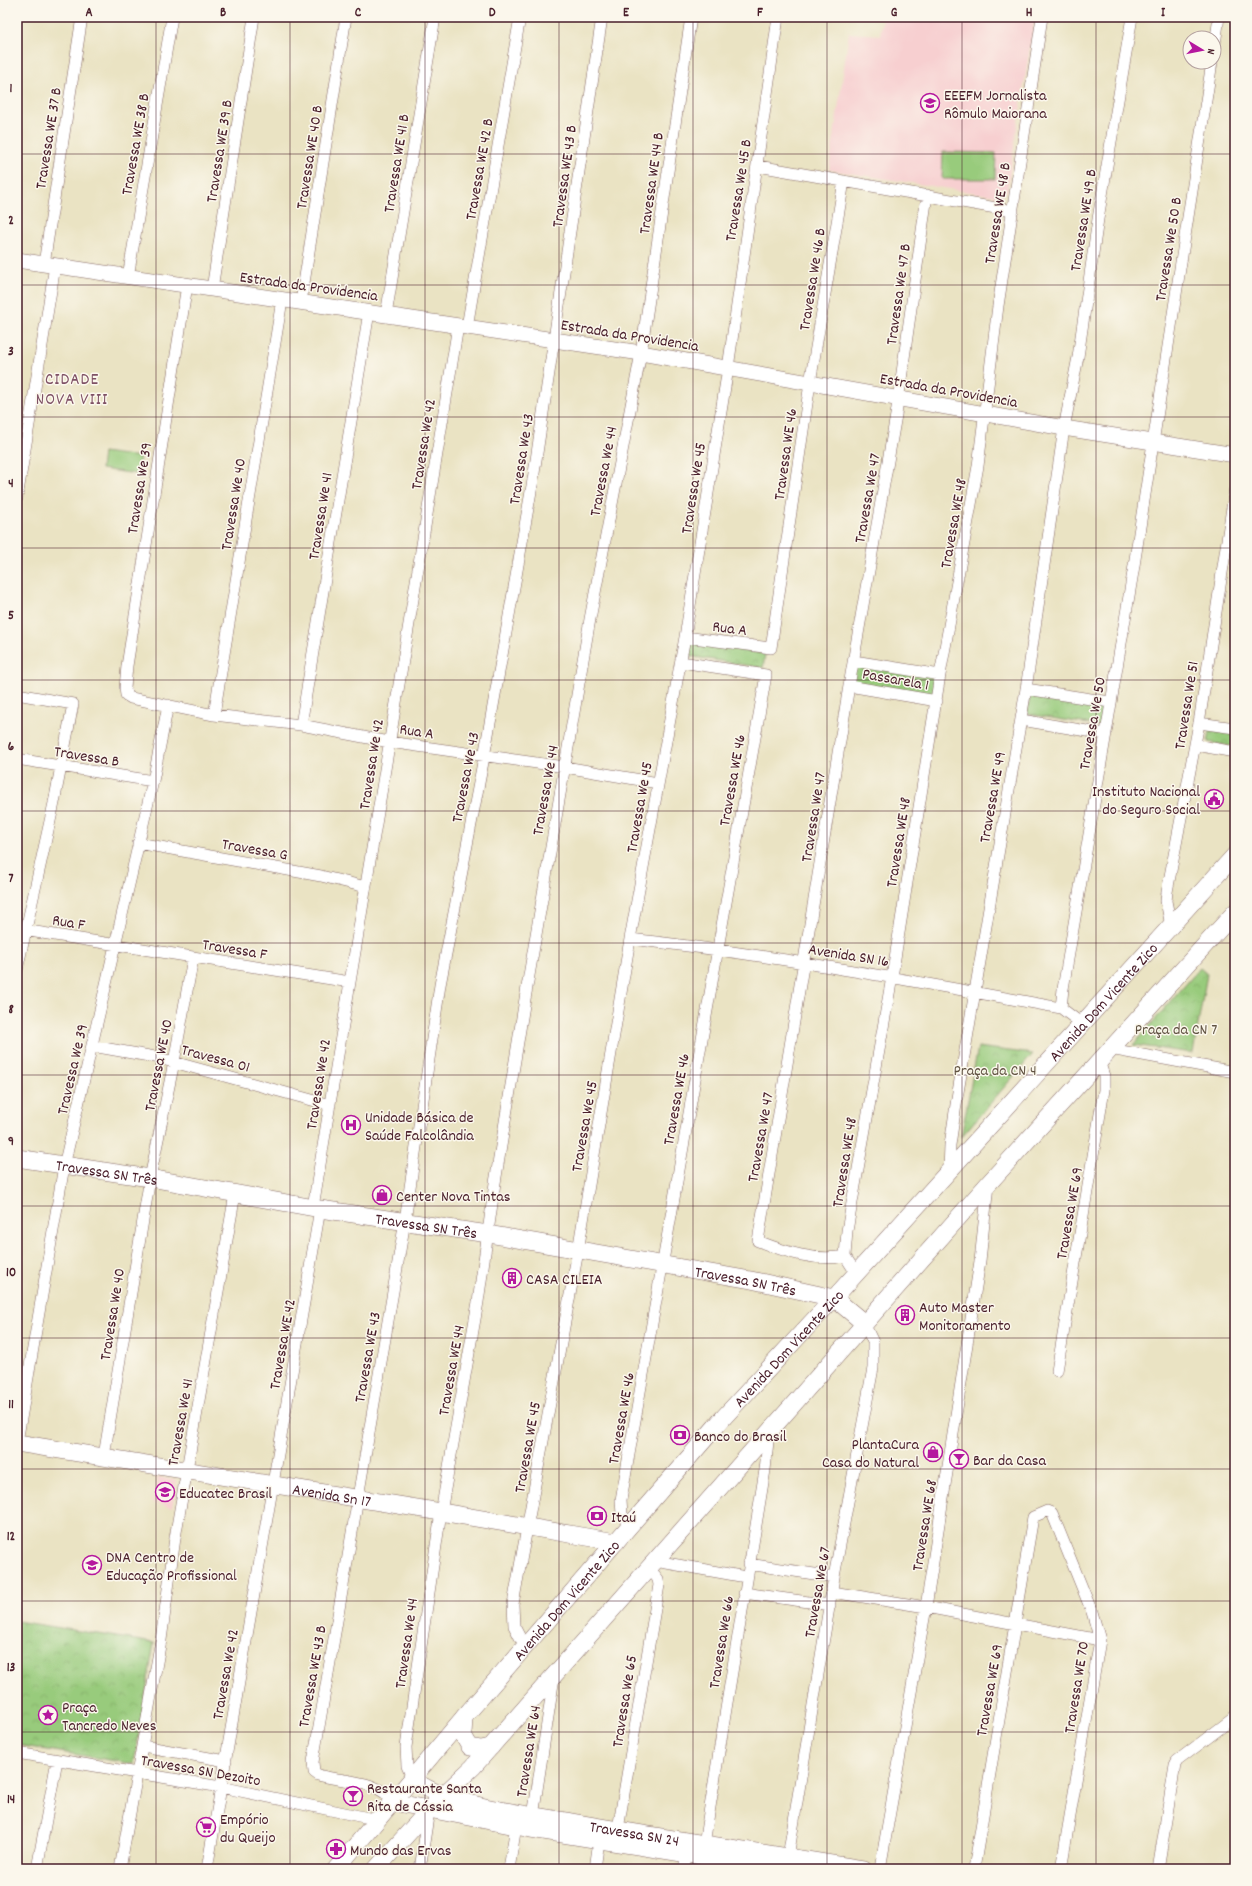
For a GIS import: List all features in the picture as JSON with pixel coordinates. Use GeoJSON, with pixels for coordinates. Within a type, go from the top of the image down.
{"type":"FeatureCollection","features":[{"type":"Feature","properties":{"kind":"main road","name":"Estrada da Providencia"},"geometry":{"type":"LineString","coordinates":[[17,260],[641,353],[1064,428],[1235,455]]}},
{"type":"Feature","properties":{"kind":"main road","name":"Avenida Dom Vicente Zico"},"geometry":{"type":"LineString","coordinates":[[336,1869],[464,1717],[724,1417],[834,1298],[1235,855]]}},
{"type":"Feature","properties":{"kind":"main road"},"geometry":{"type":"LineString","coordinates":[[376,1869],[429,1810],[473,1767],[770,1432],[779,1405],[862,1321],[1235,912]]}},
{"type":"Feature","properties":{"kind":"main road","name":"Travessa SN Três"},"geometry":{"type":"LineString","coordinates":[[17,1158],[150,1178],[317,1208],[488,1234],[578,1251],[751,1280],[834,1298]]}},
{"type":"Feature","properties":{"kind":"main road"},"geometry":{"type":"LineString","coordinates":[[834,1298],[862,1321]]}},
{"type":"Feature","properties":{"kind":"main road","name":"Avenida Sn 17"},"geometry":{"type":"LineString","coordinates":[[17,1443],[104,1456],[616,1542]]}},
{"type":"Feature","properties":{"kind":"main road"},"geometry":{"type":"LineString","coordinates":[[464,1717],[463,1735],[470,1747],[481,1749],[491,1747]]}},
{"type":"Feature","properties":{"kind":"main road","name":"Travessa SN 24"},"geometry":{"type":"LineString","coordinates":[[412,1778],[427,1789],[480,1805],[524,1821]]}},
{"type":"Feature","properties":{"kind":"main road","name":"Travessa SN 24"},"geometry":{"type":"LineString","coordinates":[[393,1802],[429,1810],[524,1821],[617,1836],[693,1853],[778,1864],[861,1869]]}},
{"type":"Feature","properties":{"kind":"street","name":"Travessa WE 37 B"},"geometry":{"type":"LineString","coordinates":[[17,498],[82,17]]}},
{"type":"Feature","properties":{"kind":"street","name":"Travessa WE 38 B"},"geometry":{"type":"LineString","coordinates":[[128,277],[172,17]]}},
{"type":"Feature","properties":{"kind":"street","name":"Travessa WE 39 B"},"geometry":{"type":"LineString","coordinates":[[212,289],[254,17]]}},
{"type":"Feature","properties":{"kind":"street","name":"Travessa WE 40 B"},"geometry":{"type":"LineString","coordinates":[[301,302],[346,17]]}},
{"type":"Feature","properties":{"kind":"street","name":"Travessa WE 41 B"},"geometry":{"type":"LineString","coordinates":[[386,315],[435,17]]}},
{"type":"Feature","properties":{"kind":"street","name":"Travessa WE 42 B"},"geometry":{"type":"LineString","coordinates":[[462,326],[520,17]]}},
{"type":"Feature","properties":{"kind":"street","name":"Travessa WE 43 B"},"geometry":{"type":"LineString","coordinates":[[555,340],[602,17]]}},
{"type":"Feature","properties":{"kind":"street","name":"Travessa WE 44 B"},"geometry":{"type":"LineString","coordinates":[[641,353],[691,17]]}},
{"type":"Feature","properties":{"kind":"street","name":"Travessa We 45 B"},"geometry":{"type":"LineString","coordinates":[[728,368],[741,267],[758,166],[778,17]]}},
{"type":"Feature","properties":{"kind":"street","name":"Travessa WE 48 B"},"geometry":{"type":"LineString","coordinates":[[984,413],[1042,17]]}},
{"type":"Feature","properties":{"kind":"street","name":"Travessa WE 49 B"},"geometry":{"type":"LineString","coordinates":[[1064,428],[1078,357],[1098,219],[1132,17]]}},
{"type":"Feature","properties":{"kind":"street"},"geometry":{"type":"LineString","coordinates":[[1217,30],[1219,17]]}},
{"type":"Feature","properties":{"kind":"street","name":"Travessa We 50 B"},"geometry":{"type":"LineString","coordinates":[[1153,442],[1211,70]]}},
{"type":"Feature","properties":{"kind":"street"},"geometry":{"type":"LineString","coordinates":[[758,166],[1013,211]]}},
{"type":"Feature","properties":{"kind":"street","name":"Travessa We 46 B"},"geometry":{"type":"LineString","coordinates":[[810,383],[844,180]]}},
{"type":"Feature","properties":{"kind":"street","name":"Travessa We 47 B"},"geometry":{"type":"LineString","coordinates":[[898,398],[927,195]]}},
{"type":"Feature","properties":{"kind":"street","name":"Travessa We 39"},"geometry":{"type":"LineString","coordinates":[[126,695],[124,688],[127,666],[187,285]]}},
{"type":"Feature","properties":{"kind":"street","name":"Travessa We 40"},"geometry":{"type":"LineString","coordinates":[[214,715],[282,300]]}},
{"type":"Feature","properties":{"kind":"street","name":"Travessa We 41"},"geometry":{"type":"LineString","coordinates":[[301,725],[369,312]]}},
{"type":"Feature","properties":{"kind":"street","name":"Travessa We 42"},"geometry":{"type":"LineString","coordinates":[[317,1208],[330,1105],[350,982],[462,326]]}},
{"type":"Feature","properties":{"kind":"street","name":"Travessa We 43"},"geometry":{"type":"LineString","coordinates":[[405,1221],[440,985],[484,757],[532,487],[555,340]]}},
{"type":"Feature","properties":{"kind":"street","name":"Travessa We 44"},"geometry":{"type":"LineString","coordinates":[[488,1234],[524,1006],[590,620],[641,353]]}},
{"type":"Feature","properties":{"kind":"street","name":"Travessa We 45"},"geometry":{"type":"LineString","coordinates":[[578,1251],[630,939],[681,662],[728,368]]}},
{"type":"Feature","properties":{"kind":"street","name":"Travessa WE 46"},"geometry":{"type":"LineString","coordinates":[[771,648],[810,383]]}},
{"type":"Feature","properties":{"kind":"street","name":"Travessa We 47"},"geometry":{"type":"LineString","coordinates":[[845,1256],[830,1259],[805,1256],[758,1241],[898,398]]}},
{"type":"Feature","properties":{"kind":"street","name":"Travessa WE 48"},"geometry":{"type":"LineString","coordinates":[[845,1256],[847,1232],[892,977],[940,675],[978,466],[984,413]]}},
{"type":"Feature","properties":{"kind":"street","name":"Travessa WE 49"},"geometry":{"type":"LineString","coordinates":[[949,1170],[950,1145],[974,992],[1026,689],[1064,428]]}},
{"type":"Feature","properties":{"kind":"street","name":"Travessa We 50"},"geometry":{"type":"LineString","coordinates":[[1061,1008],[1153,442]]}},
{"type":"Feature","properties":{"kind":"street","name":"Travessa We 51"},"geometry":{"type":"LineString","coordinates":[[1171,926],[1166,901],[1167,892],[1199,723],[1235,488]]}},
{"type":"Feature","properties":{"kind":"street","name":"Rua A"},"geometry":{"type":"LineString","coordinates":[[685,637],[771,648]]}},
{"type":"Feature","properties":{"kind":"street","name":"Passarela 1"},"geometry":{"type":"LineString","coordinates":[[854,661],[940,675]]}},
{"type":"Feature","properties":{"kind":"street","name":"Travessa WE 46"},"geometry":{"type":"LineString","coordinates":[[629,1526],[622,1514],[621,1500],[664,1265],[717,949],[766,675],[681,662]]}},
{"type":"Feature","properties":{"kind":"street","name":"Passarela 1"},"geometry":{"type":"LineString","coordinates":[[850,686],[937,701]]}},
{"type":"Feature","properties":{"kind":"street"},"geometry":{"type":"LineString","coordinates":[[1026,689],[1110,702]]}},
{"type":"Feature","properties":{"kind":"street"},"geometry":{"type":"LineString","coordinates":[[17,694],[73,704],[60,767],[21,929],[17,970]]}},
{"type":"Feature","properties":{"kind":"street","name":"Rua A"},"geometry":{"type":"LineString","coordinates":[[126,695],[131,698],[214,715],[301,725],[390,742],[484,757],[565,767],[658,783]]}},
{"type":"Feature","properties":{"kind":"street","name":"Travessa We 39"},"geometry":{"type":"LineString","coordinates":[[17,1443],[64,1166],[153,781],[168,705]]}},
{"type":"Feature","properties":{"kind":"street"},"geometry":{"type":"LineString","coordinates":[[1021,720],[1105,734]]}},
{"type":"Feature","properties":{"kind":"street"},"geometry":{"type":"LineString","coordinates":[[1199,723],[1235,728]]}},
{"type":"Feature","properties":{"kind":"street"},"geometry":{"type":"LineString","coordinates":[[1195,745],[1235,752]]}},
{"type":"Feature","properties":{"kind":"street","name":"Travessa B"},"geometry":{"type":"LineString","coordinates":[[17,759],[153,781]]}},
{"type":"Feature","properties":{"kind":"street","name":"Travessa G"},"geometry":{"type":"LineString","coordinates":[[138,843],[321,876],[366,887]]}},
{"type":"Feature","properties":{"kind":"street","name":"Rua F"},"geometry":{"type":"LineString","coordinates":[[21,929],[115,944]]}},
{"type":"Feature","properties":{"kind":"street","name":"Avenida SN 16"},"geometry":{"type":"LineString","coordinates":[[630,939],[717,949],[805,963],[892,977],[1061,1008]]}},
{"type":"Feature","properties":{"kind":"street","name":"Travessa F"},"geometry":{"type":"LineString","coordinates":[[115,944],[193,958],[350,982]]}},
{"type":"Feature","properties":{"kind":"street","name":"Travessa WE 40"},"geometry":{"type":"LineString","coordinates":[[150,1178],[174,1062],[193,958]]}},
{"type":"Feature","properties":{"kind":"street"},"geometry":{"type":"LineString","coordinates":[[1061,1008],[1082,1024]]}},
{"type":"Feature","properties":{"kind":"street","name":"Travessa 01"},"geometry":{"type":"LineString","coordinates":[[92,1046],[156,1057],[330,1105]]}},
{"type":"Feature","properties":{"kind":"street"},"geometry":{"type":"LineString","coordinates":[[1105,1055],[1235,1072]]}},
{"type":"Feature","properties":{"kind":"street","name":"Travessa WE 69"},"geometry":{"type":"LineString","coordinates":[[1057,1371],[1104,1090],[1105,1055]]}},
{"type":"Feature","properties":{"kind":"street","name":"Travessa We 40"},"geometry":{"type":"LineString","coordinates":[[104,1456],[150,1178]]}},
{"type":"Feature","properties":{"kind":"street","name":"Travessa WE 68"},"geometry":{"type":"LineString","coordinates":[[880,1869],[926,1607],[980,1261],[988,1184]]}},
{"type":"Feature","properties":{"kind":"street","name":"Travessa We 41"},"geometry":{"type":"LineString","coordinates":[[137,1774],[235,1194]]}},
{"type":"Feature","properties":{"kind":"street","name":"Travessa WE 42"},"geometry":{"type":"LineString","coordinates":[[273,1484],[317,1208]]}},
{"type":"Feature","properties":{"kind":"street","name":"Travessa WE 43"},"geometry":{"type":"LineString","coordinates":[[358,1499],[405,1221]]}},
{"type":"Feature","properties":{"kind":"street","name":"Travessa WE 44"},"geometry":{"type":"LineString","coordinates":[[441,1512],[478,1302],[488,1234]]}},
{"type":"Feature","properties":{"kind":"street","name":"Travessa WE 45"},"geometry":{"type":"LineString","coordinates":[[525,1647],[514,1626],[512,1613],[578,1251]]}},
{"type":"Feature","properties":{"kind":"street"},"geometry":{"type":"LineString","coordinates":[[845,1256],[856,1273]]}},
{"type":"Feature","properties":{"kind":"street","name":"Travessa We 67"},"geometry":{"type":"LineString","coordinates":[[778,1864],[830,1605],[874,1354],[874,1342],[862,1321]]}},
{"type":"Feature","properties":{"kind":"street","name":"Travessa We 66"},"geometry":{"type":"LineString","coordinates":[[693,1853],[744,1593],[770,1432]]}},
{"type":"Feature","properties":{"kind":"street","name":"Travessa We 42"},"geometry":{"type":"LineString","coordinates":[[207,1869],[273,1484]]}},
{"type":"Feature","properties":{"kind":"street","name":"Travessa WE 43 B"},"geometry":{"type":"LineString","coordinates":[[358,1499],[312,1766],[314,1772],[318,1775],[377,1787],[389,1796],[393,1802]]}},
{"type":"Feature","properties":{"kind":"street","name":"Travessa WE 70"},"geometry":{"type":"LineString","coordinates":[[1033,1517],[1047,1511],[1052,1514],[1092,1612],[1100,1640],[1061,1869]]}},
{"type":"Feature","properties":{"kind":"street","name":"Travessa We 44"},"geometry":{"type":"LineString","coordinates":[[412,1778],[407,1766],[406,1747],[441,1512]]}},
{"type":"Feature","properties":{"kind":"street","name":"Travessa WE 69"},"geometry":{"type":"LineString","coordinates":[[974,1869],[1033,1517]]}},
{"type":"Feature","properties":{"kind":"street"},"geometry":{"type":"LineString","coordinates":[[748,1564],[834,1577]]}},
{"type":"Feature","properties":{"kind":"street"},"geometry":{"type":"LineString","coordinates":[[652,1565],[746,1577]]}},
{"type":"Feature","properties":{"kind":"street","name":"Travessa We 65"},"geometry":{"type":"LineString","coordinates":[[617,1836],[659,1585],[652,1565]]}},
{"type":"Feature","properties":{"kind":"street"},"geometry":{"type":"LineString","coordinates":[[832,1592],[926,1607],[1100,1640]]}},
{"type":"Feature","properties":{"kind":"street"},"geometry":{"type":"LineString","coordinates":[[744,1593],[830,1605]]}},
{"type":"Feature","properties":{"kind":"street","name":"Travessa WE 64"},"geometry":{"type":"LineString","coordinates":[[509,1869],[524,1821],[554,1677]]}},
{"type":"Feature","properties":{"kind":"street"},"geometry":{"type":"LineString","coordinates":[[1158,1869],[1175,1765],[1177,1761],[1235,1717]]}},
{"type":"Feature","properties":{"kind":"street"},"geometry":{"type":"LineString","coordinates":[[142,1746],[226,1761]]}},
{"type":"Feature","properties":{"kind":"street","name":"Travessa SN Dezoito"},"geometry":{"type":"LineString","coordinates":[[17,1753],[221,1787],[378,1820]]}},
{"type":"Feature","properties":{"kind":"street"},"geometry":{"type":"LineString","coordinates":[[37,1869],[57,1760]]}},
{"type":"Feature","properties":{"kind":"street"},"geometry":{"type":"LineString","coordinates":[[120,1869],[137,1774]]}},
{"type":"Feature","properties":{"kind":"street"},"geometry":{"type":"LineString","coordinates":[[420,1869],[429,1810]]}},
{"type":"Feature","properties":{"kind":"street"},"geometry":{"type":"LineString","coordinates":[[595,1869],[600,1834]]}},
{"type":"Feature","properties":{"kind":"shaded area","name":"EEEFM Jornalista Rômulo Maiorana"},"geometry":{"type":"Polygon","coordinates":[[[883,17],[1035,17],[1007,191],[1001,197],[829,170],[849,33],[880,35],[883,17]]]}},
{"type":"Feature","properties":{"kind":"shaded area","name":"Educatec Brasil"},"geometry":{"type":"Polygon","coordinates":[[[158,1477],[177,1481],[172,1507],[153,1503],[158,1477]]]}},
{"type":"Feature","properties":{"kind":"green space"},"geometry":{"type":"Polygon","coordinates":[[[943,152],[996,153],[995,179],[942,179],[943,152]]]}},
{"type":"Feature","properties":{"kind":"green space"},"geometry":{"type":"Polygon","coordinates":[[[103,452],[140,457],[137,474],[101,469],[103,452]]]}},
{"type":"Feature","properties":{"kind":"green space"},"geometry":{"type":"Polygon","coordinates":[[[691,641],[765,654],[763,668],[689,656],[691,641]]]}},
{"type":"Feature","properties":{"kind":"green space"},"geometry":{"type":"Polygon","coordinates":[[[854,661],[940,675],[937,701],[849,686],[854,661]]]}},
{"type":"Feature","properties":{"kind":"green space"},"geometry":{"type":"Polygon","coordinates":[[[1030,696],[1103,709],[1101,726],[1027,714],[1030,696]]]}},
{"type":"Feature","properties":{"kind":"green space"},"geometry":{"type":"Polygon","coordinates":[[[1211,726],[1235,730],[1235,747],[1208,742],[1211,726]]]}},
{"type":"Feature","properties":{"kind":"green space","name":"Praça da CN 7"},"geometry":{"type":"Polygon","coordinates":[[[1200,968],[1207,974],[1193,1053],[1133,1045],[1200,968]]]}},
{"type":"Feature","properties":{"kind":"green space","name":"Praça da CN 4"},"geometry":{"type":"Polygon","coordinates":[[[978,1047],[1033,1054],[961,1137],[978,1047]]]}},
{"type":"Feature","properties":{"kind":"green space"},"geometry":{"type":"Polygon","coordinates":[[[17,1621],[154,1643],[134,1764],[17,1745],[17,1621]]]}},
{"type":"Feature","properties":{"kind":"place","name":"EEEFM Jornalista Rômulo Maiorana"},"geometry":{"type":"Point","coordinates":[930,103]}},
{"type":"Feature","properties":{"kind":"place","name":"Instituto Nacional do Seguro Social"},"geometry":{"type":"Point","coordinates":[1214,799]}},
{"type":"Feature","properties":{"kind":"place","name":"Unidade Básica de Saúde Falcolândia"},"geometry":{"type":"Point","coordinates":[351,1125]}},
{"type":"Feature","properties":{"kind":"place","name":"Center Nova Tintas"},"geometry":{"type":"Point","coordinates":[382,1195]}},
{"type":"Feature","properties":{"kind":"place","name":"CASA CILEIA"},"geometry":{"type":"Point","coordinates":[512,1278]}},
{"type":"Feature","properties":{"kind":"place","name":"Auto Master Monitoramento"},"geometry":{"type":"Point","coordinates":[905,1315]}},
{"type":"Feature","properties":{"kind":"place","name":"Banco do Brasil"},"geometry":{"type":"Point","coordinates":[680,1435]}},
{"type":"Feature","properties":{"kind":"place","name":"PlantaCura Casa do Natural"},"geometry":{"type":"Point","coordinates":[933,1452]}},
{"type":"Feature","properties":{"kind":"place","name":"Bar da Casa"},"geometry":{"type":"Point","coordinates":[959,1459]}},
{"type":"Feature","properties":{"kind":"place","name":"Educatec Brasil"},"geometry":{"type":"Point","coordinates":[165,1492]}},
{"type":"Feature","properties":{"kind":"place","name":"Itaú"},"geometry":{"type":"Point","coordinates":[597,1516]}},
{"type":"Feature","properties":{"kind":"place","name":"DNA Centro de Educação Profissional"},"geometry":{"type":"Point","coordinates":[92,1565]}},
{"type":"Feature","properties":{"kind":"place","name":"Praça Tancredo Neves"},"geometry":{"type":"Point","coordinates":[48,1715]}},
{"type":"Feature","properties":{"kind":"place","name":"Restaurante Santa Rita de Cássia"},"geometry":{"type":"Point","coordinates":[353,1796]}},
{"type":"Feature","properties":{"kind":"place","name":"Empório du Queijo"},"geometry":{"type":"Point","coordinates":[206,1827]}},
{"type":"Feature","properties":{"kind":"place","name":"Mundo das Ervas"},"geometry":{"type":"Point","coordinates":[336,1849]}},
{"type":"Feature","properties":{"kind":"district","name":"CIDADE NOVA VIII"},"geometry":{"type":"Point","coordinates":[72,388]}}]}
